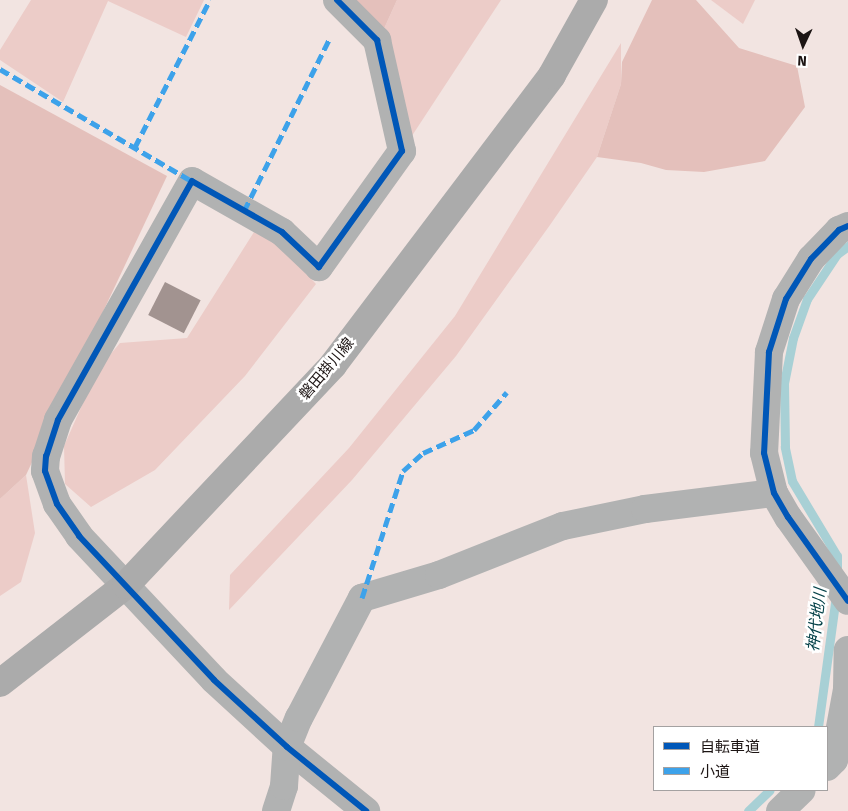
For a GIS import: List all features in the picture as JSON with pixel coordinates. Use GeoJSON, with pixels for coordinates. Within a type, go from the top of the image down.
{"type":"FeatureCollection","features":[{"type":"Feature","properties":{"kind":"main road","name":"磐田掛川線"},"geometry":{"type":"LineString","coordinates":[[0,684],[126,585],[333,365],[552,75],[594,0]]}},
{"type":"Feature","properties":{"kind":"street"},"geometry":{"type":"LineString","coordinates":[[337,0],[377,40],[402,151],[319,267],[282,232],[192,181],[58,420],[46,456],[49,488],[79,536],[214,680],[287,747],[366,811]]}},
{"type":"Feature","properties":{"kind":"street"},"geometry":{"type":"LineString","coordinates":[[848,226],[840,230],[811,258],[786,299],[769,352],[764,453],[774,493],[791,524],[848,602]]}},
{"type":"Feature","properties":{"kind":"street"},"geometry":{"type":"LineString","coordinates":[[276,811],[284,786],[287,747],[299,718],[362,598],[439,575],[563,526],[644,509],[774,493]]}},
{"type":"Feature","properties":{"kind":"street"},"geometry":{"type":"LineString","coordinates":[[828,766],[834,760],[847,689],[848,650]]}},
{"type":"Feature","properties":{"kind":"street"},"geometry":{"type":"LineString","coordinates":[[780,811],[801,791]]}},
{"type":"Feature","properties":{"kind":"shaded area"},"geometry":{"type":"Polygon","coordinates":[[[31,0],[204,0],[186,37],[108,1],[63,102],[0,60],[0,50],[31,0]]]}},
{"type":"Feature","properties":{"kind":"shaded area"},"geometry":{"type":"Polygon","coordinates":[[[348,0],[397,0],[383,31],[348,0]]]}},
{"type":"Feature","properties":{"kind":"shaded area"},"geometry":{"type":"Polygon","coordinates":[[[397,0],[501,0],[402,151],[383,31],[397,0]]]}},
{"type":"Feature","properties":{"kind":"shaded area"},"geometry":{"type":"Polygon","coordinates":[[[652,0],[696,0],[739,48],[797,66],[805,107],[765,161],[704,172],[666,170],[641,163],[597,157],[621,84],[622,62],[652,0]]]}},
{"type":"Feature","properties":{"kind":"shaded area"},"geometry":{"type":"Polygon","coordinates":[[[711,0],[755,0],[743,24],[711,0]]]}},
{"type":"Feature","properties":{"kind":"shaded area"},"geometry":{"type":"Polygon","coordinates":[[[621,43],[621,84],[597,157],[550,225],[456,356],[352,480],[229,610],[230,575],[349,448],[455,316],[621,43]]]}},
{"type":"Feature","properties":{"kind":"shaded area"},"geometry":{"type":"Polygon","coordinates":[[[0,85],[167,176],[26,475],[0,499],[0,85]]]}},
{"type":"Feature","properties":{"kind":"shaded area"},"geometry":{"type":"Polygon","coordinates":[[[254,232],[276,242],[316,284],[245,376],[155,470],[91,507],[65,484],[64,446],[98,369],[120,343],[187,338],[254,232]]]}},
{"type":"Feature","properties":{"kind":"shaded area"},"geometry":{"type":"Polygon","coordinates":[[[26,475],[35,533],[21,582],[0,596],[0,499],[26,475]]]}},
{"type":"Feature","properties":{"kind":"building"},"geometry":{"type":"Polygon","coordinates":[[[165,282],[201,300],[184,333],[148,315],[165,282]]]}},
{"type":"Feature","properties":{"kind":"waterway","name":"神代地川"},"geometry":{"type":"LineString","coordinates":[[837,573],[837,556],[792,481],[785,447],[784,383],[793,338],[807,299],[837,254],[848,246]]}},
{"type":"Feature","properties":{"kind":"waterway","name":"神代地川"},"geometry":{"type":"LineString","coordinates":[[818,726],[836,596]]}},
{"type":"Feature","properties":{"kind":"waterway","name":"神代地川"},"geometry":{"type":"LineString","coordinates":[[748,811],[769,791]]}},
{"type":"Feature","properties":{"kind":"marked path"},"geometry":{"type":"LineString","coordinates":[[135,147],[210,0]]}},
{"type":"Feature","properties":{"kind":"marked path"},"geometry":{"type":"LineString","coordinates":[[244,211],[330,38]]}},
{"type":"Feature","properties":{"kind":"marked path"},"geometry":{"type":"LineString","coordinates":[[0,69],[192,181]]}},
{"type":"Feature","properties":{"kind":"marked path"},"geometry":{"type":"LineString","coordinates":[[362,598],[403,471],[423,453],[474,430],[507,392]]}},
{"type":"Feature","properties":{"kind":"cycle path"},"geometry":{"type":"LineString","coordinates":[[337,0],[377,40],[402,151],[319,267],[282,232],[192,181],[58,420],[46,456],[45,471],[57,504],[79,536],[214,680],[287,747],[366,811]]}},
{"type":"Feature","properties":{"kind":"cycle path"},"geometry":{"type":"LineString","coordinates":[[848,226],[839,230],[811,259],[786,299],[769,352],[764,453],[774,493],[788,517],[848,601]]}}]}
